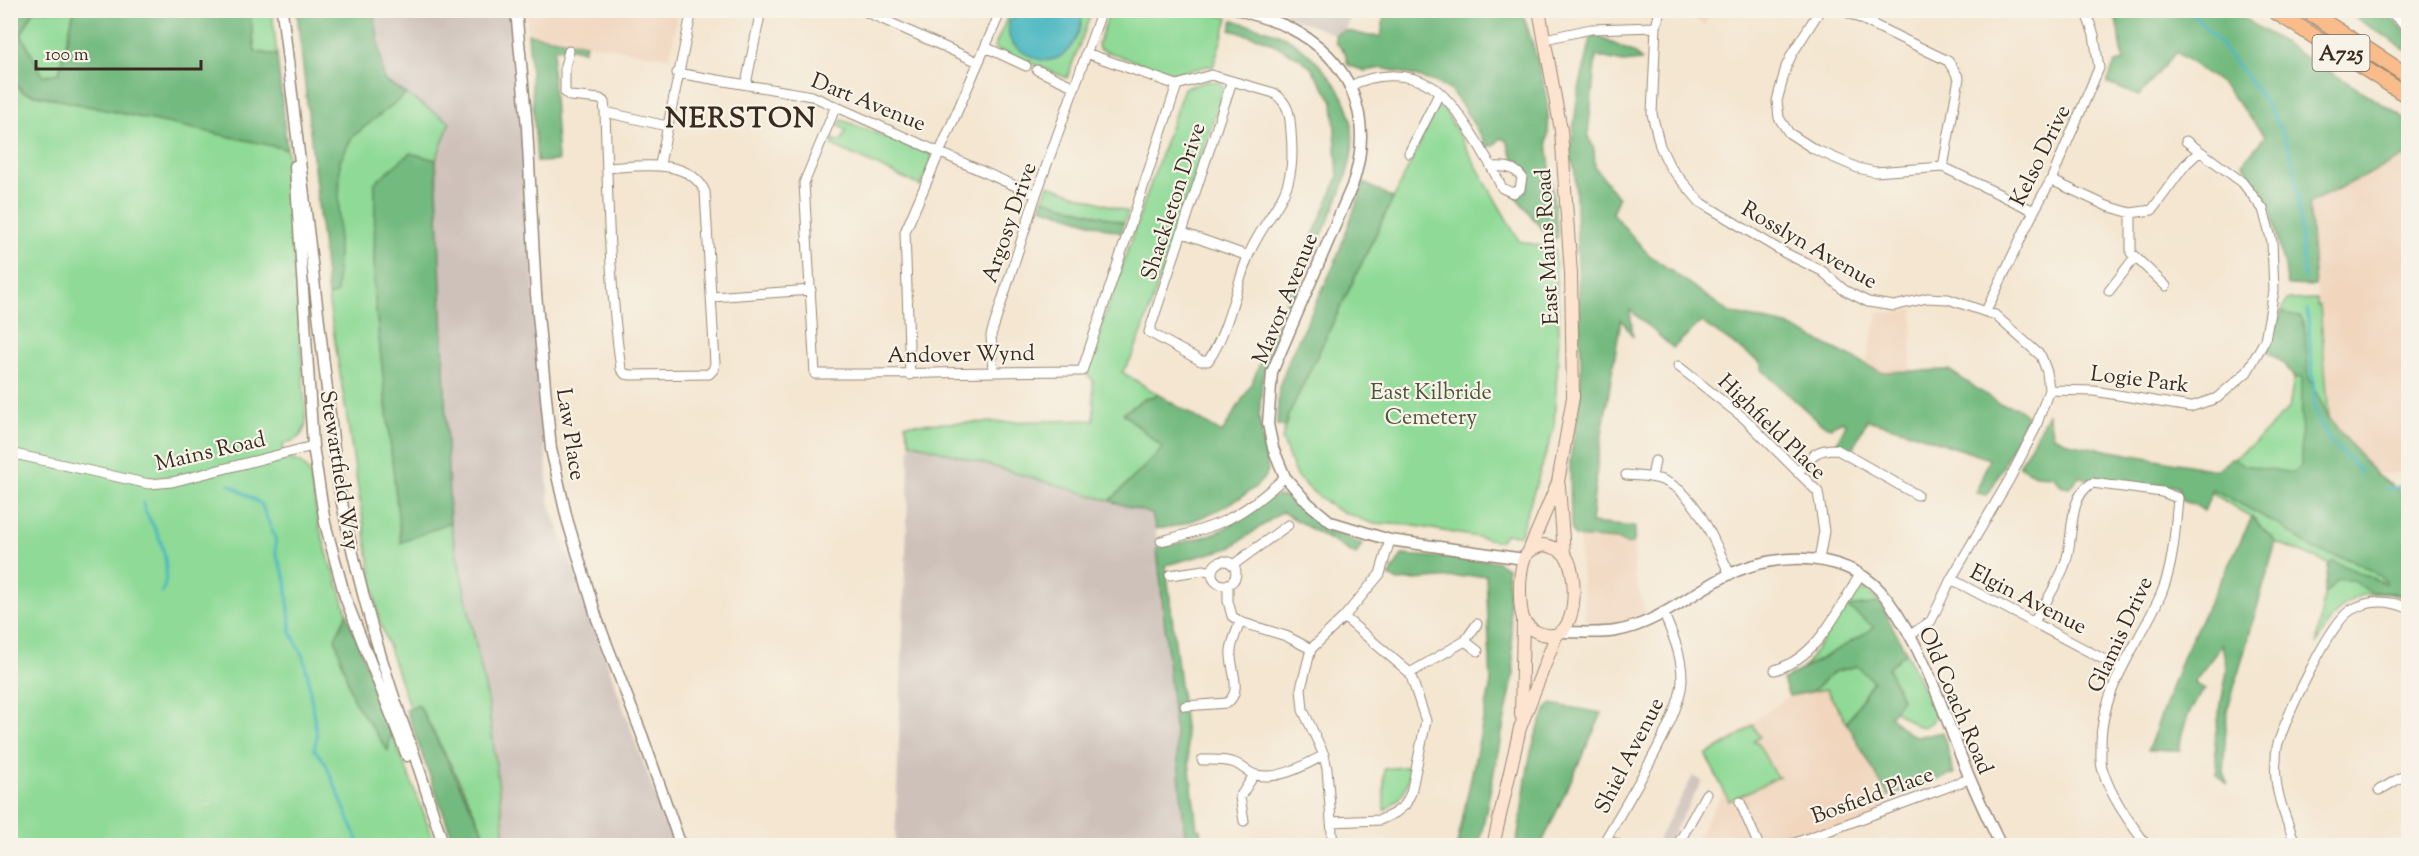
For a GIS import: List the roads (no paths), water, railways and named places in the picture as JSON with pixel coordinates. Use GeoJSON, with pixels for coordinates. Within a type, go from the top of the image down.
{"type":"FeatureCollection","features":[{"type":"Feature","properties":{"kind":"highway","name":"A725"},"geometry":{"type":"LineString","coordinates":[[2273,10],[2409,96]]}},
{"type":"Feature","properties":{"kind":"highway","name":"A725"},"geometry":{"type":"LineString","coordinates":[[2306,10],[2409,76]]}},
{"type":"Feature","properties":{"kind":"main road","name":"East Mains Road"},"geometry":{"type":"LineString","coordinates":[[1526,556],[1558,482],[1573,397],[1571,274],[1561,130],[1539,10]]}},
{"type":"Feature","properties":{"kind":"main road","name":"East Mains Road"},"geometry":{"type":"LineString","coordinates":[[1558,482],[1564,554]]}},
{"type":"Feature","properties":{"kind":"main road"},"geometry":{"type":"LineString","coordinates":[[1493,846],[1520,728],[1559,634],[1572,615],[1574,594],[1571,565],[1564,554],[1553,547],[1543,545],[1526,556],[1520,593],[1524,620],[1520,728]]}},
{"type":"Feature","properties":{"kind":"main road"},"geometry":{"type":"LineString","coordinates":[[1524,620],[1532,630],[1543,635],[1559,634]]}},
{"type":"Feature","properties":{"kind":"street","name":"Stewartfield Way"},"geometry":{"type":"LineString","coordinates":[[282,10],[294,127],[317,288],[338,482],[347,531],[363,600],[444,846]]}},
{"type":"Feature","properties":{"kind":"street","name":"Law Place"},"geometry":{"type":"LineString","coordinates":[[516,10],[527,127],[536,294],[551,449],[567,519],[597,619],[681,846]]}},
{"type":"Feature","properties":{"kind":"street"},"geometry":{"type":"LineString","coordinates":[[660,164],[692,10]]}},
{"type":"Feature","properties":{"kind":"street"},"geometry":{"type":"LineString","coordinates":[[746,84],[761,10]]}},
{"type":"Feature","properties":{"kind":"street"},"geometry":{"type":"LineString","coordinates":[[862,10],[978,62]]}},
{"type":"Feature","properties":{"kind":"street","name":"Argosy Drive"},"geometry":{"type":"LineString","coordinates":[[993,371],[991,335],[1036,195],[1102,10]]}},
{"type":"Feature","properties":{"kind":"street","name":"Mavor Avenue"},"geometry":{"type":"LineString","coordinates":[[1240,10],[1288,27],[1326,53],[1351,86],[1359,116],[1362,143],[1360,163],[1272,372],[1268,424],[1273,448],[1285,477],[1308,503],[1331,522],[1390,540],[1526,556]]}},
{"type":"Feature","properties":{"kind":"street"},"geometry":{"type":"LineString","coordinates":[[1545,39],[1591,29],[1656,27],[1660,10]]}},
{"type":"Feature","properties":{"kind":"street"},"geometry":{"type":"LineString","coordinates":[[1820,10],[1808,26],[1786,67],[1777,100],[1779,118],[1789,133],[1814,149],[1858,168],[1875,172],[1943,167],[2034,211]]}},
{"type":"Feature","properties":{"kind":"street"},"geometry":{"type":"LineString","coordinates":[[1843,10],[1938,56],[1953,66],[1959,78],[1958,92],[1943,167]]}},
{"type":"Feature","properties":{"kind":"street","name":"Kelso Drive"},"geometry":{"type":"LineString","coordinates":[[1986,311],[2051,180],[2099,68],[2094,35],[2085,10]]}},
{"type":"Feature","properties":{"kind":"street"},"geometry":{"type":"LineString","coordinates":[[2388,10],[2409,28]]}},
{"type":"Feature","properties":{"kind":"street"},"geometry":{"type":"LineString","coordinates":[[2397,19],[2405,10]]}},
{"type":"Feature","properties":{"kind":"street"},"geometry":{"type":"LineString","coordinates":[[910,375],[905,232],[999,15]]}},
{"type":"Feature","properties":{"kind":"street","name":"Rosslyn Avenue"},"geometry":{"type":"LineString","coordinates":[[1656,27],[1652,114],[1655,131],[1670,167],[1700,202],[1785,253],[1822,272],[1844,290],[1868,302],[1894,306],[1927,298],[1948,299],[1995,315],[2041,356],[2047,372],[2049,390]]}},
{"type":"Feature","properties":{"kind":"street"},"geometry":{"type":"LineString","coordinates":[[985,47],[1026,66]]}},
{"type":"Feature","properties":{"kind":"street"},"geometry":{"type":"LineString","coordinates":[[569,51],[565,66],[565,92],[570,96],[600,99],[604,102],[607,168],[619,360],[623,372],[631,375],[709,374],[715,364],[705,192],[696,176],[660,164],[607,168]]}},
{"type":"Feature","properties":{"kind":"street"},"geometry":{"type":"LineString","coordinates":[[1086,53],[1177,85],[1211,75],[1274,93],[1289,109],[1293,153],[1289,180],[1282,198],[1248,256],[1183,233]]}},
{"type":"Feature","properties":{"kind":"street"},"geometry":{"type":"LineString","coordinates":[[1037,70],[1075,87]]}},
{"type":"Feature","properties":{"kind":"street","name":"Dart Avenue"},"geometry":{"type":"LineString","coordinates":[[678,73],[812,96],[940,150],[1036,195]]}},
{"type":"Feature","properties":{"kind":"street"},"geometry":{"type":"LineString","coordinates":[[1351,86],[1361,81],[1395,75],[1432,86],[1449,102],[1493,167]]}},
{"type":"Feature","properties":{"kind":"street","name":"Shackleton Drive"},"geometry":{"type":"LineString","coordinates":[[1232,81],[1149,332],[1194,358],[1208,361],[1217,347],[1248,256]]}},
{"type":"Feature","properties":{"kind":"street","name":"Andover Wynd"},"geometry":{"type":"LineString","coordinates":[[836,106],[804,183],[815,374],[910,375],[993,371],[1082,371],[1177,85]]}},
{"type":"Feature","properties":{"kind":"street"},"geometry":{"type":"LineString","coordinates":[[1409,153],[1439,94]]}},
{"type":"Feature","properties":{"kind":"street"},"geometry":{"type":"LineString","coordinates":[[605,112],[667,126]]}},
{"type":"Feature","properties":{"kind":"street","name":"Stewartfield Way"},"geometry":{"type":"LineString","coordinates":[[294,127],[313,446],[325,524],[345,597],[397,731],[428,802]]}},
{"type":"Feature","properties":{"kind":"street","name":"Logie Park"},"geometry":{"type":"LineString","coordinates":[[2049,390],[2094,391],[2190,407],[2217,398],[2247,372],[2265,340],[2274,296],[2272,242],[2263,209],[2242,182],[2186,141]]}},
{"type":"Feature","properties":{"kind":"street"},"geometry":{"type":"LineString","coordinates":[[2051,180],[2107,206],[2131,213],[2152,210],[2186,165],[2199,152]]}},
{"type":"Feature","properties":{"kind":"street"},"geometry":{"type":"LineString","coordinates":[[2131,213],[2131,253],[2166,286]]}},
{"type":"Feature","properties":{"kind":"street"},"geometry":{"type":"LineString","coordinates":[[2109,291],[2135,256]]}},
{"type":"Feature","properties":{"kind":"street"},"geometry":{"type":"LineString","coordinates":[[712,297],[810,290]]}},
{"type":"Feature","properties":{"kind":"street","name":"Highfield Place"},"geometry":{"type":"LineString","coordinates":[[1678,366],[1745,419],[1818,492],[1824,531],[1819,560]]}},
{"type":"Feature","properties":{"kind":"street"},"geometry":{"type":"LineString","coordinates":[[1909,636],[1931,621],[1951,579],[2035,429],[2049,390]]}},
{"type":"Feature","properties":{"kind":"street","name":"Mains Road"},"geometry":{"type":"LineString","coordinates":[[10,453],[149,484],[172,482],[313,446]]}},
{"type":"Feature","properties":{"kind":"street"},"geometry":{"type":"LineString","coordinates":[[1798,473],[1815,452],[1836,449],[1917,495]]}},
{"type":"Feature","properties":{"kind":"street"},"geometry":{"type":"LineString","coordinates":[[1652,477],[1655,461]]}},
{"type":"Feature","properties":{"kind":"street"},"geometry":{"type":"LineString","coordinates":[[1626,475],[1652,477],[1672,485],[1684,494],[1695,507],[1730,574]]}},
{"type":"Feature","properties":{"kind":"street"},"geometry":{"type":"LineString","coordinates":[[1161,541],[1203,531],[1236,517],[1264,497],[1285,477]]}},
{"type":"Feature","properties":{"kind":"street","name":"Glamis Drive"},"geometry":{"type":"LineString","coordinates":[[2034,622],[2065,565],[2076,504],[2082,489],[2092,483],[2162,492],[2178,498],[2173,551],[2162,593],[2121,669],[2107,702],[2100,728],[2102,770],[2119,807],[2147,846]]}},
{"type":"Feature","properties":{"kind":"street"},"geometry":{"type":"LineString","coordinates":[[1233,565],[1288,525]]}},
{"type":"Feature","properties":{"kind":"street"},"geometry":{"type":"LineString","coordinates":[[1333,846],[1324,755],[1306,718],[1301,699],[1305,667],[1311,649],[1344,617],[1380,574],[1390,540]]}},
{"type":"Feature","properties":{"kind":"street","name":"Old Coach Road"},"geometry":{"type":"LineString","coordinates":[[1559,634],[1617,631],[1639,624],[1730,574],[1758,563],[1781,558],[1819,560],[1860,575],[1887,598],[1931,678],[1970,779],[2001,846]]}},
{"type":"Feature","properties":{"kind":"street"},"geometry":{"type":"LineString","coordinates":[[1212,572],[1215,565],[1222,561],[1233,565]]}},
{"type":"Feature","properties":{"kind":"street"},"geometry":{"type":"LineString","coordinates":[[1233,565],[1236,576],[1228,584],[1228,601],[1232,616],[1240,622],[1286,636],[1311,649]]}},
{"type":"Feature","properties":{"kind":"street"},"geometry":{"type":"LineString","coordinates":[[1170,575],[1204,570],[1212,572],[1217,582],[1228,584]]}},
{"type":"Feature","properties":{"kind":"street"},"geometry":{"type":"LineString","coordinates":[[1775,670],[1789,665],[1810,651],[1860,575]]}},
{"type":"Feature","properties":{"kind":"street","name":"Elgin Avenue"},"geometry":{"type":"LineString","coordinates":[[1951,579],[2121,669]]}},
{"type":"Feature","properties":{"kind":"street"},"geometry":{"type":"LineString","coordinates":[[2283,846],[2296,843],[2276,786],[2279,740],[2335,627],[2349,611],[2367,603],[2383,600],[2409,608]]}},
{"type":"Feature","properties":{"kind":"street","name":"Shiel Avenue"},"geometry":{"type":"LineString","coordinates":[[1604,842],[1669,725],[1681,694],[1682,679],[1678,653],[1663,612]]}},
{"type":"Feature","properties":{"kind":"street"},"geometry":{"type":"LineString","coordinates":[[1331,822],[1380,820],[1405,805],[1411,793],[1426,721],[1410,673],[1344,617]]}},
{"type":"Feature","properties":{"kind":"street"},"geometry":{"type":"LineString","coordinates":[[1185,706],[1227,703],[1233,699],[1236,692],[1231,650],[1240,622]]}},
{"type":"Feature","properties":{"kind":"street"},"geometry":{"type":"LineString","coordinates":[[1410,673],[1466,641],[1477,624]]}},
{"type":"Feature","properties":{"kind":"street"},"geometry":{"type":"LineString","coordinates":[[1466,641],[1478,651]]}},
{"type":"Feature","properties":{"kind":"street"},"geometry":{"type":"LineString","coordinates":[[1202,760],[1227,760],[1254,775],[1271,775],[1290,772],[1324,755]]}},
{"type":"Feature","properties":{"kind":"street"},"geometry":{"type":"LineString","coordinates":[[2379,790],[2409,774]]}},
{"type":"Feature","properties":{"kind":"street"},"geometry":{"type":"LineString","coordinates":[[1244,821],[1240,797],[1254,775]]}},
{"type":"Feature","properties":{"kind":"street","name":"Bosfield Place"},"geometry":{"type":"LineString","coordinates":[[1787,846],[1970,779]]}},
{"type":"Feature","properties":{"kind":"street"},"geometry":{"type":"LineString","coordinates":[[1677,846],[1706,794]]}},
{"type":"Feature","properties":{"kind":"street"},"geometry":{"type":"LineString","coordinates":[[1740,802],[1759,846]]}},
{"type":"Feature","properties":{"kind":"street"},"geometry":{"type":"LineString","coordinates":[[1604,842],[1622,846]]}},
{"type":"Feature","properties":{"kind":"water"},"geometry":{"type":"Polygon","coordinates":[[[1025,11],[1083,11],[1077,36],[1071,47],[1054,59],[1044,60],[1032,57],[1017,48],[1009,37],[1009,21],[1025,11]]]}},
{"type":"Feature","properties":{"kind":"waterway"},"geometry":{"type":"LineString","coordinates":[[2190,10],[2252,83],[2279,125],[2288,146],[2296,181],[2304,278]]}},
{"type":"Feature","properties":{"kind":"waterway"},"geometry":{"type":"LineString","coordinates":[[2307,310],[2316,414],[2329,439],[2362,473]]}},
{"type":"Feature","properties":{"kind":"waterway"},"geometry":{"type":"LineString","coordinates":[[229,484],[261,504],[275,537],[276,554],[286,580],[291,632],[304,659],[308,677],[317,737],[314,749],[325,762],[360,846]]}},
{"type":"Feature","properties":{"kind":"waterway"},"geometry":{"type":"LineString","coordinates":[[2387,489],[2408,485]]}},
{"type":"Feature","properties":{"kind":"waterway"},"geometry":{"type":"LineString","coordinates":[[143,502],[145,512],[158,534],[163,550],[166,576],[162,592]]}},
{"type":"Feature","properties":{"kind":"district","name":"NERSTON"},"geometry":{"type":"Point","coordinates":[741,117]}},
{"type":"Feature","properties":{"kind":"park label","name":"East Kilbride Cemetery"},"geometry":{"type":"Point","coordinates":[1431,404]}}]}
